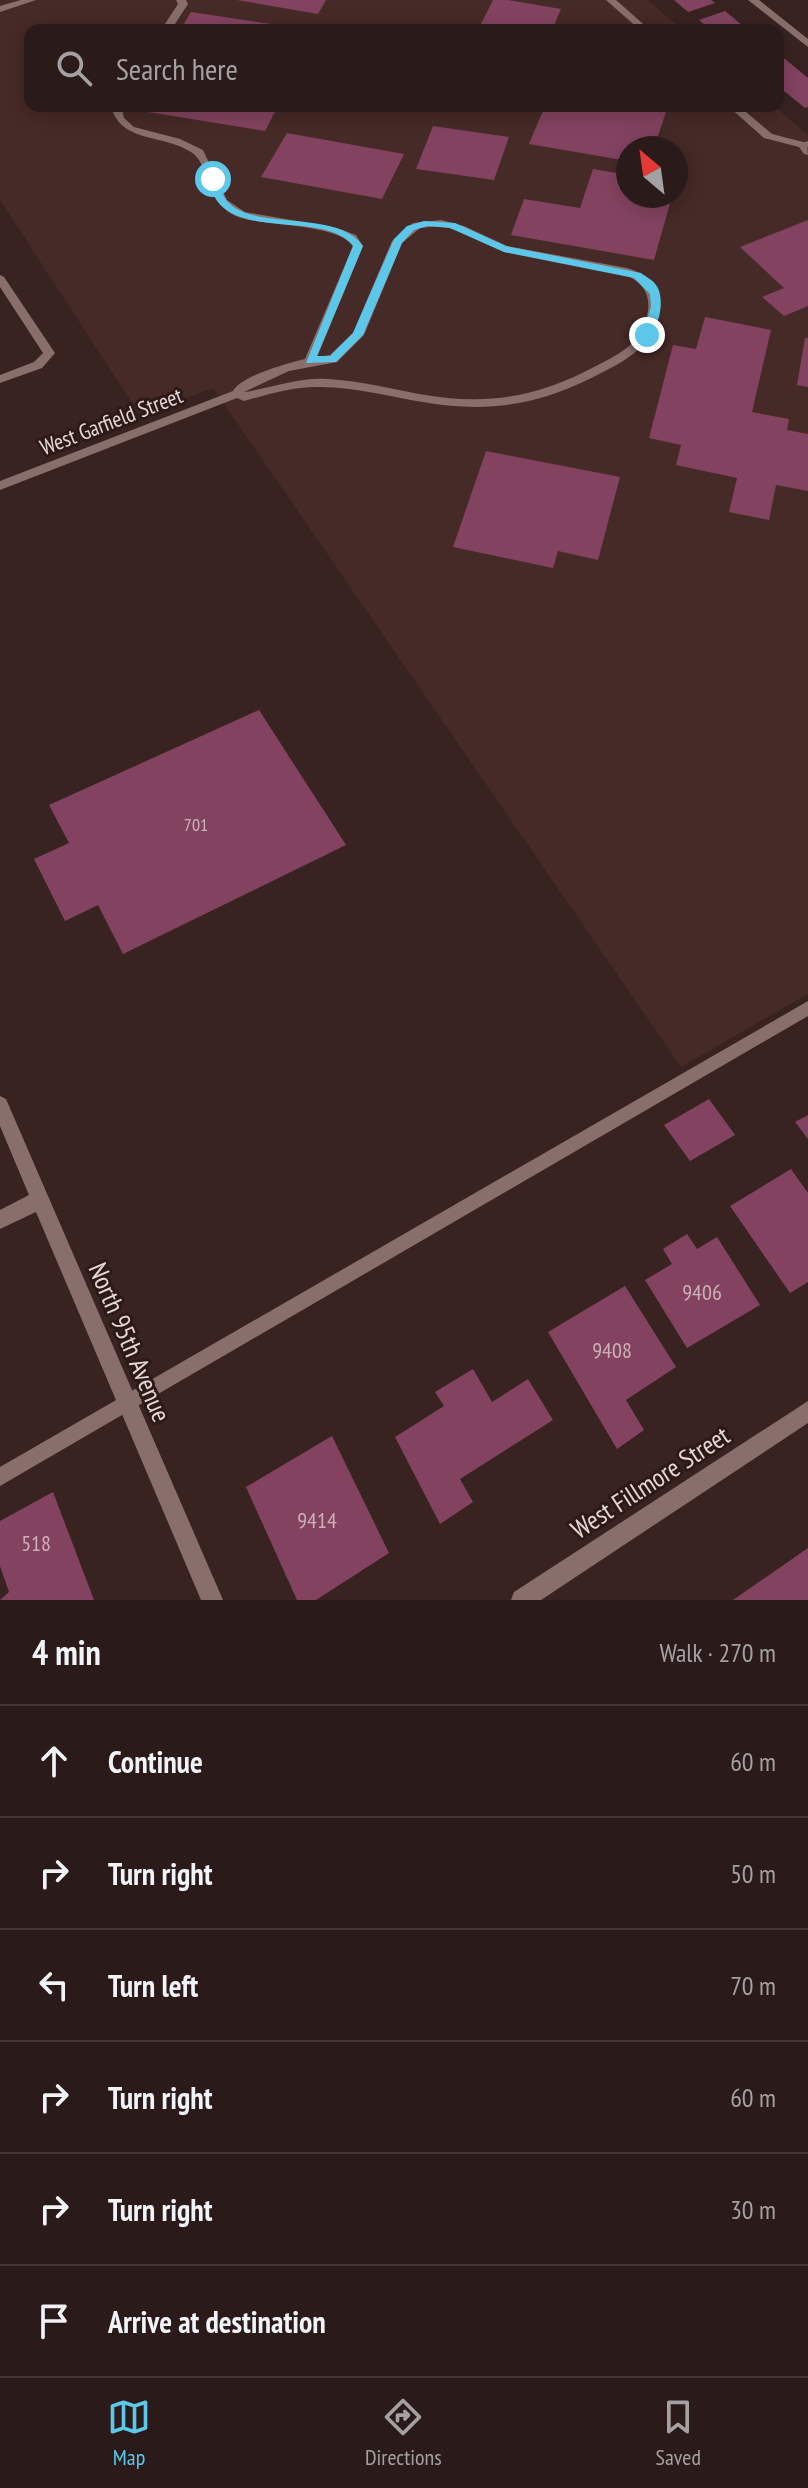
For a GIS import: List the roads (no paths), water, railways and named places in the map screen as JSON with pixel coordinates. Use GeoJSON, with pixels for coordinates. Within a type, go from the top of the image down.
{"type":"FeatureCollection","features":[{"type":"Feature","properties":{"kind":"street"},"geometry":{"type":"LineString","coordinates":[[753,0],[783,24]]}},
{"type":"Feature","properties":{"kind":"street"},"geometry":{"type":"LineString","coordinates":[[784,25],[808,44]]}},
{"type":"Feature","properties":{"kind":"street","name":"North 95th Avenue"},"geometry":{"type":"LineString","coordinates":[[0,1105],[212,1600]]}},
{"type":"Feature","properties":{"kind":"street"},"geometry":{"type":"LineString","coordinates":[[0,1220],[41,1199]]}},
{"type":"Feature","properties":{"kind":"street","name":"West Fillmore Street"},"geometry":{"type":"LineString","coordinates":[[522,1600],[808,1411]]}},
{"type":"Feature","properties":{"kind":"lane"},"geometry":{"type":"LineString","coordinates":[[0,9],[31,0]]}},
{"type":"Feature","properties":{"kind":"lane"},"geometry":{"type":"LineString","coordinates":[[170,24],[183,4],[181,0]]}},
{"type":"Feature","properties":{"kind":"lane"},"geometry":{"type":"LineString","coordinates":[[611,0],[638,24]]}},
{"type":"Feature","properties":{"kind":"lane"},"geometry":{"type":"LineString","coordinates":[[117,112],[119,119],[131,129],[176,141],[199,152],[223,202],[242,215],[333,230],[352,237],[358,246],[310,360]]}},
{"type":"Feature","properties":{"kind":"lane"},"geometry":{"type":"LineString","coordinates":[[740,112],[768,136],[806,147]]}},
{"type":"Feature","properties":{"kind":"lane"},"geometry":{"type":"LineString","coordinates":[[441,223],[460,228],[504,249],[627,271],[646,280],[655,294],[654,315],[638,349],[577,382],[514,400],[458,403],[327,383],[295,384],[244,397],[237,394],[240,388],[278,370],[310,360],[333,359],[358,335],[397,241],[417,225],[441,223]]}},
{"type":"Feature","properties":{"kind":"lane"},"geometry":{"type":"LineString","coordinates":[[0,279],[49,353],[38,365],[0,379]]}},
{"type":"Feature","properties":{"kind":"lane","name":"West Garfield Street"},"geometry":{"type":"LineString","coordinates":[[0,486],[237,394]]}},
{"type":"Feature","properties":{"kind":"lane"},"geometry":{"type":"LineString","coordinates":[[0,1477],[808,1008]]}}]}
